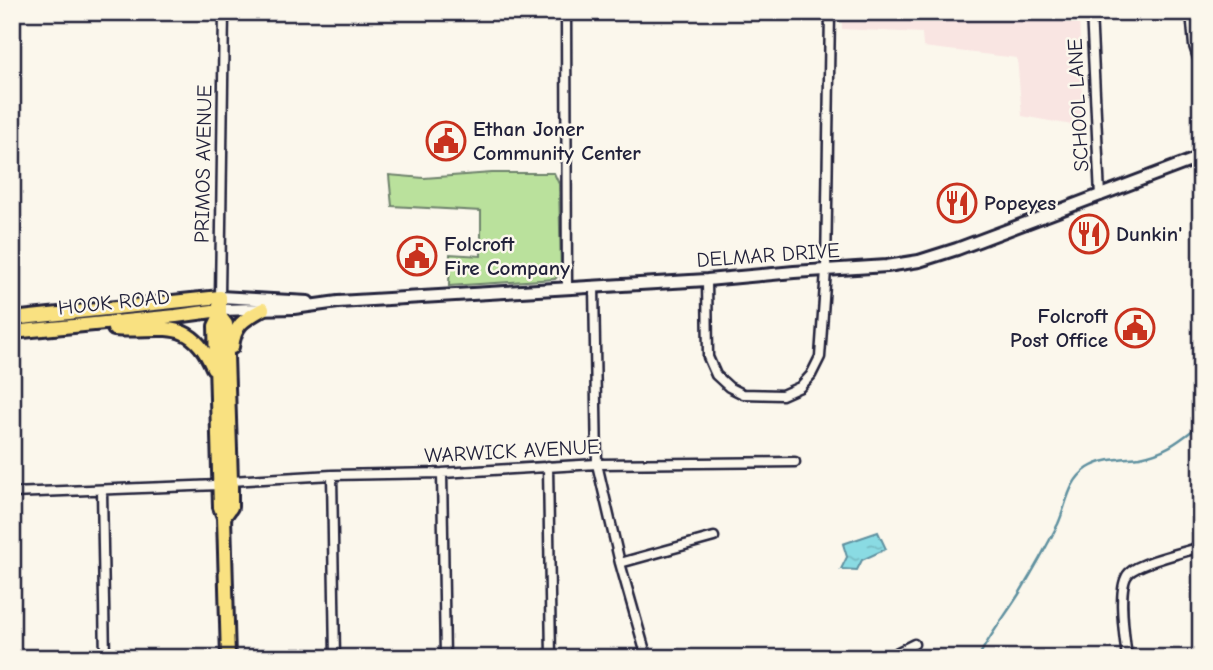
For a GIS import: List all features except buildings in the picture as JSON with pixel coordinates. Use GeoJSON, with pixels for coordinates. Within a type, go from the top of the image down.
{"type":"FeatureCollection","features":[{"type":"Feature","properties":{"kind":"main road","name":"HOOK ROAD"},"geometry":{"type":"LineString","coordinates":[[12,319],[220,308]]}},
{"type":"Feature","properties":{"kind":"main road","name":"HOOK ROAD"},"geometry":{"type":"LineString","coordinates":[[12,331],[176,316],[220,308]]}},
{"type":"Feature","properties":{"kind":"main road","name":"PRIMOS AVENUE"},"geometry":{"type":"LineString","coordinates":[[220,308],[226,324],[222,376],[225,483],[231,507],[225,517],[228,658]]}},
{"type":"Feature","properties":{"kind":"main road"},"geometry":{"type":"LineString","coordinates":[[222,376],[236,329],[247,318],[263,310]]}},
{"type":"Feature","properties":{"kind":"main road"},"geometry":{"type":"LineString","coordinates":[[86,325],[123,330],[179,330],[199,342],[222,376]]}},
{"type":"Feature","properties":{"kind":"street","name":"PRIMOS AVENUE"},"geometry":{"type":"LineString","coordinates":[[220,308],[224,12]]}},
{"type":"Feature","properties":{"kind":"street"},"geometry":{"type":"LineString","coordinates":[[566,12],[567,287]]}},
{"type":"Feature","properties":{"kind":"street"},"geometry":{"type":"LineString","coordinates":[[708,280],[708,357],[716,374],[729,387],[743,394],[782,395],[800,387],[811,375],[820,357],[826,270],[830,12]]}},
{"type":"Feature","properties":{"kind":"street","name":"SCHOOL LANE"},"geometry":{"type":"LineString","coordinates":[[1091,12],[1100,196]]}},
{"type":"Feature","properties":{"kind":"street"},"geometry":{"type":"LineString","coordinates":[[1191,12],[1194,46],[1201,67]]}},
{"type":"Feature","properties":{"kind":"street","name":"DELMAR DRIVE"},"geometry":{"type":"LineString","coordinates":[[220,308],[708,280],[887,266],[919,261],[957,249],[1201,157]]}},
{"type":"Feature","properties":{"kind":"street"},"geometry":{"type":"LineString","coordinates":[[594,286],[597,464],[620,563],[647,658]]}},
{"type":"Feature","properties":{"kind":"street","name":"DELMAR DRIVE"},"geometry":{"type":"LineString","coordinates":[[220,308],[263,310],[320,303]]}},
{"type":"Feature","properties":{"kind":"street","name":"WARWICK AVENUE"},"geometry":{"type":"LineString","coordinates":[[12,494],[332,475],[442,473],[548,466],[795,462]]}},
{"type":"Feature","properties":{"kind":"street"},"geometry":{"type":"LineString","coordinates":[[548,466],[551,658]]}},
{"type":"Feature","properties":{"kind":"street"},"geometry":{"type":"LineString","coordinates":[[442,473],[445,658]]}},
{"type":"Feature","properties":{"kind":"street"},"geometry":{"type":"LineString","coordinates":[[332,475],[335,658]]}},
{"type":"Feature","properties":{"kind":"street"},"geometry":{"type":"LineString","coordinates":[[102,490],[105,658]]}},
{"type":"Feature","properties":{"kind":"street"},"geometry":{"type":"LineString","coordinates":[[620,563],[713,537]]}},
{"type":"Feature","properties":{"kind":"street"},"geometry":{"type":"LineString","coordinates":[[1127,658],[1122,583],[1130,572],[1149,563],[1201,547]]}},
{"type":"Feature","properties":{"kind":"street"},"geometry":{"type":"LineString","coordinates":[[886,658],[914,644]]}},
{"type":"Feature","properties":{"kind":"shaded area"},"geometry":{"type":"Polygon","coordinates":[[[842,12],[1079,12],[1083,127],[1022,116],[1017,58],[923,47],[922,33],[842,29],[842,12]]]}},
{"type":"Feature","properties":{"kind":"green space"},"geometry":{"type":"Polygon","coordinates":[[[492,173],[554,173],[559,184],[561,273],[555,279],[449,286],[450,254],[481,256],[481,211],[392,206],[389,175],[424,178],[492,173]]]}},
{"type":"Feature","properties":{"kind":"water"},"geometry":{"type":"Polygon","coordinates":[[[878,532],[886,549],[862,560],[857,570],[841,569],[847,557],[843,544],[878,532]]]}},
{"type":"Feature","properties":{"kind":"waterway"},"geometry":{"type":"LineString","coordinates":[[978,658],[1039,559],[1058,524],[1072,486],[1081,473],[1100,462],[1158,452],[1173,445],[1201,424]]}},
{"type":"Feature","properties":{"kind":"place","name":"Ethan Joner Community Center"},"geometry":{"type":"Point","coordinates":[446,141]}},
{"type":"Feature","properties":{"kind":"place","name":"Popeyes"},"geometry":{"type":"Point","coordinates":[957,203]}},
{"type":"Feature","properties":{"kind":"place","name":"Dunkin'"},"geometry":{"type":"Point","coordinates":[1089,234]}},
{"type":"Feature","properties":{"kind":"place","name":"Folcroft Fire Company"},"geometry":{"type":"Point","coordinates":[417,256]}},
{"type":"Feature","properties":{"kind":"place","name":"Folcroft Post Office"},"geometry":{"type":"Point","coordinates":[1135,328]}}]}
